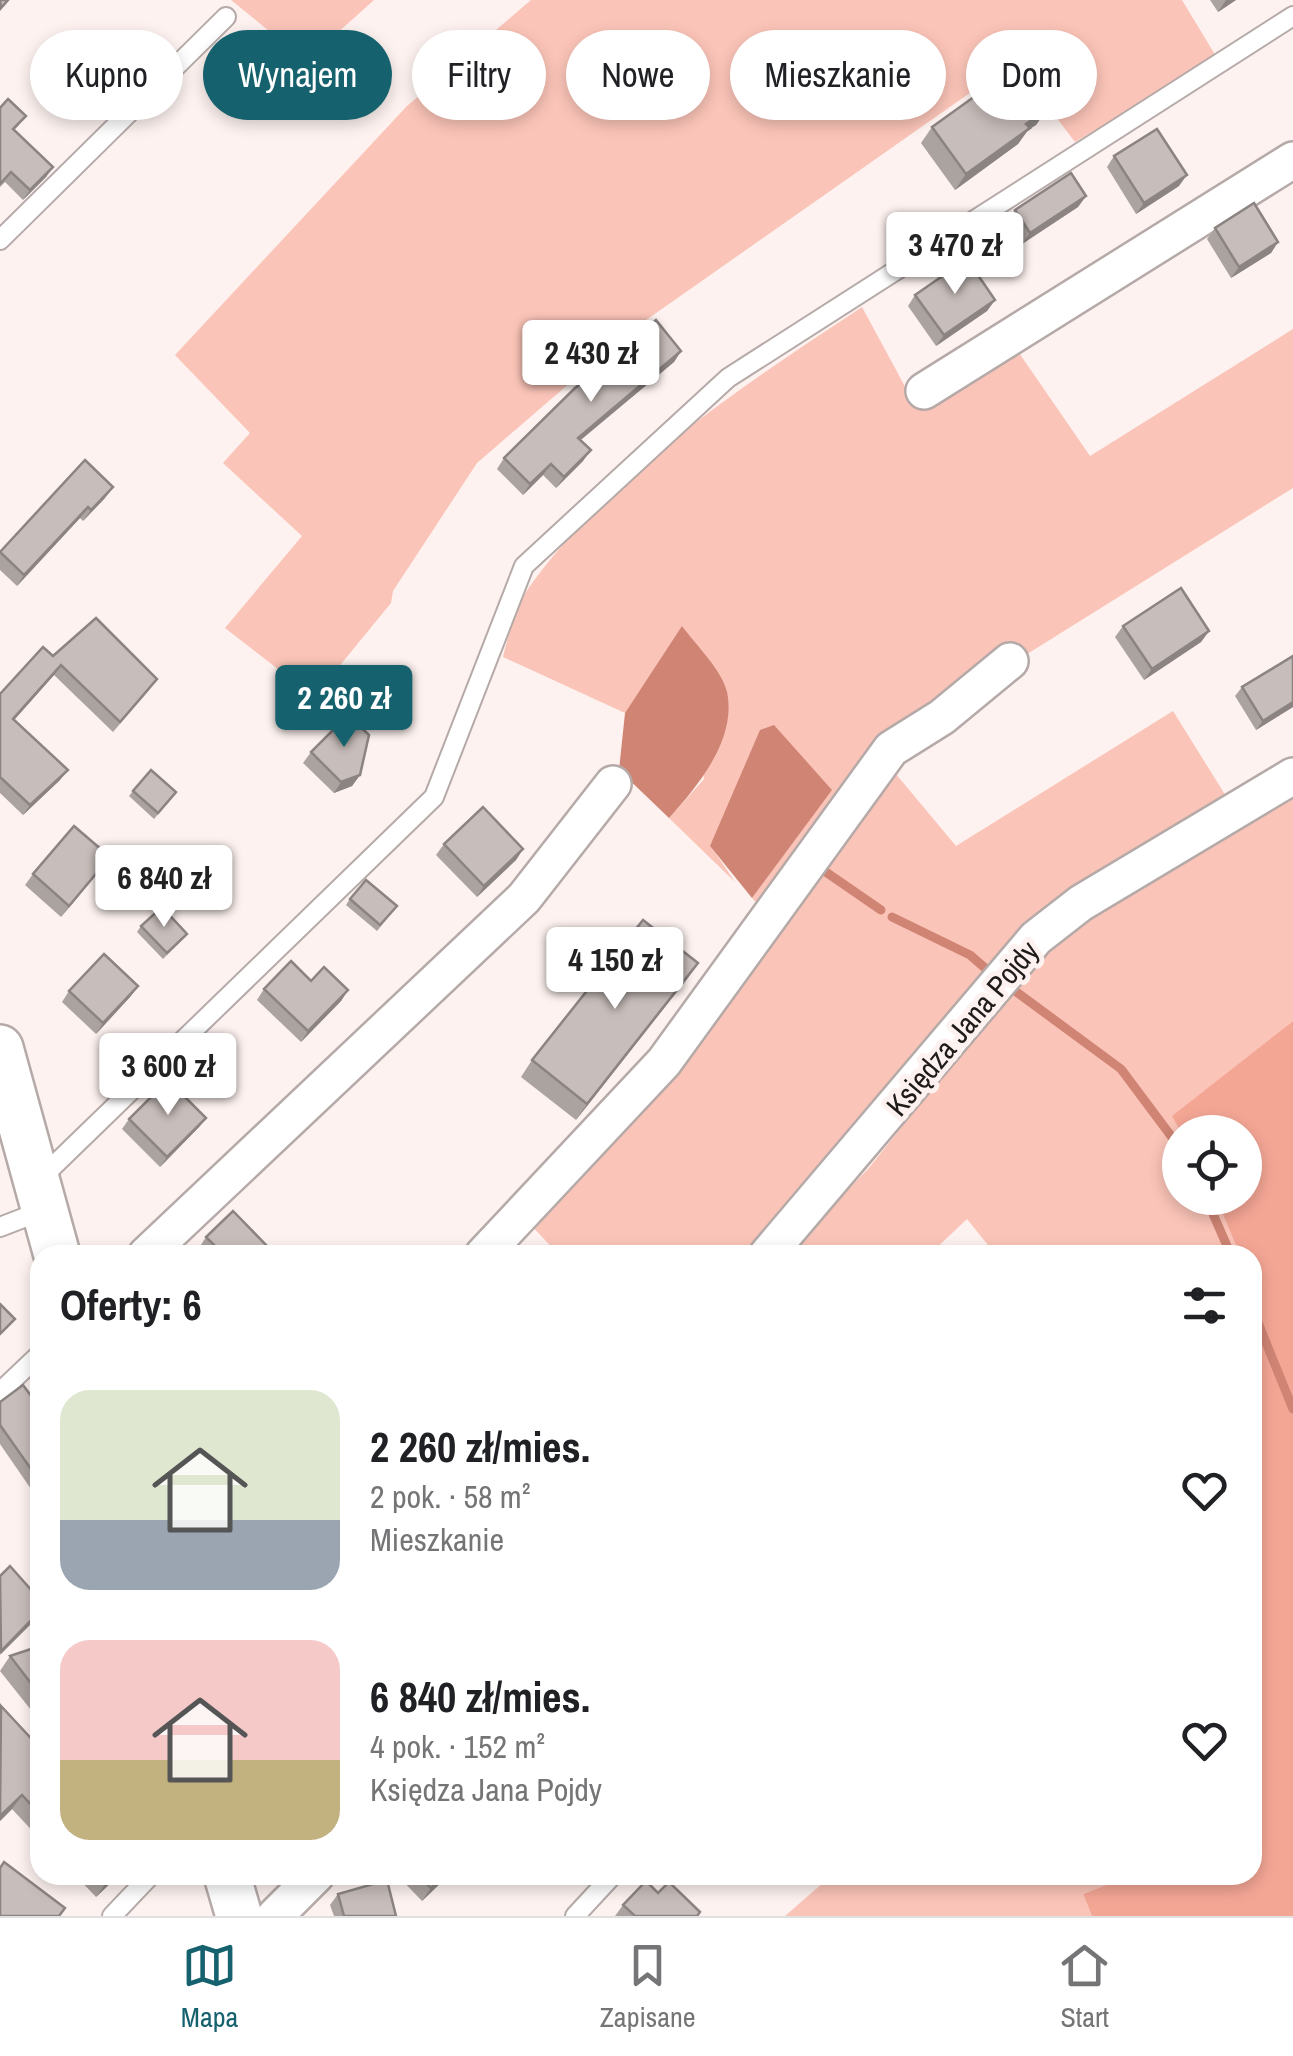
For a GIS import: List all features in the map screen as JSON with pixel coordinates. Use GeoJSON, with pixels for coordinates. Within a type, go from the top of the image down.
{"type":"FeatureCollection","features":[{"type":"Feature","properties":{"kind":"street"},"geometry":{"type":"LineString","coordinates":[[924,391],[1293,160]]}},
{"type":"Feature","properties":{"kind":"street"},"geometry":{"type":"LineString","coordinates":[[492,1245],[664,1062],[891,749],[942,717],[1010,661]]}},
{"type":"Feature","properties":{"kind":"street","name":"Księdza Jana Pojdy"},"geometry":{"type":"LineString","coordinates":[[775,1245],[1036,938],[1081,903],[1293,776]]}},
{"type":"Feature","properties":{"kind":"street"},"geometry":{"type":"LineString","coordinates":[[157,1245],[524,898],[614,784]]}},
{"type":"Feature","properties":{"kind":"street"},"geometry":{"type":"LineString","coordinates":[[0,1048],[54,1245]]}},
{"type":"Feature","properties":{"kind":"street"},"geometry":{"type":"LineString","coordinates":[[231,1885],[239,1916]]}},
{"type":"Feature","properties":{"kind":"street"},"geometry":{"type":"LineString","coordinates":[[275,1916],[306,1885]]}},
{"type":"Feature","properties":{"kind":"lane"},"geometry":{"type":"LineString","coordinates":[[0,240],[226,16]]}},
{"type":"Feature","properties":{"kind":"lane"},"geometry":{"type":"LineString","coordinates":[[0,1228],[41,1196],[434,798],[524,566],[538,552],[728,378],[1293,16]]}},
{"type":"Feature","properties":{"kind":"lane"},"geometry":{"type":"LineString","coordinates":[[0,1392],[30,1364]]}},
{"type":"Feature","properties":{"kind":"lane"},"geometry":{"type":"LineString","coordinates":[[112,1916],[141,1885]]}},
{"type":"Feature","properties":{"kind":"lane"},"geometry":{"type":"LineString","coordinates":[[575,1916],[604,1885]]}},
{"type":"Feature","properties":{"kind":"shaded area"},"geometry":{"type":"Polygon","coordinates":[[[231,0],[374,0],[341,30],[268,30],[231,0]]]}},
{"type":"Feature","properties":{"kind":"shaded area"},"geometry":{"type":"Polygon","coordinates":[[[531,0],[1182,0],[1217,58],[1075,142],[1058,120],[1097,120],[1097,30],[966,30],[966,96],[946,110],[946,30],[730,30],[730,120],[931,120],[629,332],[477,463],[393,591],[391,603],[314,697],[225,628],[302,536],[223,463],[250,433],[175,355],[412,102],[412,120],[546,120],[546,30],[496,30],[531,0]]]}},
{"type":"Feature","properties":{"kind":"shaded area"},"geometry":{"type":"Polygon","coordinates":[[[862,307],[915,405],[1015,347],[1090,456],[1293,329],[1293,488],[875,749],[956,846],[1173,711],[1229,801],[1034,917],[755,1245],[550,1245],[515,1208],[650,1061],[762,909],[752,898],[831,790],[710,845],[735,882],[669,818],[704,779],[683,626],[625,713],[503,657],[525,593],[601,504],[684,432],[862,307]]]}},
{"type":"Feature","properties":{"kind":"shaded area"},"geometry":{"type":"Polygon","coordinates":[[[682,626],[720,675],[729,710],[713,761],[669,818],[619,770],[625,713],[682,626]]]}},
{"type":"Feature","properties":{"kind":"shaded area"},"geometry":{"type":"Polygon","coordinates":[[[774,725],[832,790],[752,898],[710,846],[760,730],[774,725]]]}},
{"type":"Feature","properties":{"kind":"shaded area"},"geometry":{"type":"Polygon","coordinates":[[[1293,793],[1293,1021],[1174,1115],[1162,1115],[1162,1215],[1223,1215],[1236,1245],[988,1245],[967,1219],[940,1245],[794,1245],[868,1169],[1033,963],[1088,915],[1293,793]]]}},
{"type":"Feature","properties":{"kind":"shaded area"},"geometry":{"type":"Polygon","coordinates":[[[1293,1021],[1293,1916],[1092,1916],[1083,1894],[1106,1885],[1262,1885],[1262,1245],[1236,1245],[1223,1215],[1262,1215],[1262,1115],[1173,1115],[1293,1021]]]}},
{"type":"Feature","properties":{"kind":"shaded area"},"geometry":{"type":"Polygon","coordinates":[[[821,1885],[1106,1885],[1083,1894],[1092,1916],[785,1916],[821,1885]]]}},
{"type":"Feature","properties":{"kind":"building"},"geometry":{"type":"Polygon","coordinates":[[[8,99],[26,116],[13,129],[53,167],[30,190],[11,172],[0,184],[0,108],[8,99]]]}},
{"type":"Feature","properties":{"kind":"building"},"geometry":{"type":"Polygon","coordinates":[[[966,103],[966,120],[1032,120],[1026,124],[1030,128],[966,174],[932,127],[966,103]]]}},
{"type":"Feature","properties":{"kind":"building"},"geometry":{"type":"Polygon","coordinates":[[[1157,129],[1187,175],[1144,203],[1114,156],[1157,129]]]}},
{"type":"Feature","properties":{"kind":"building"},"geometry":{"type":"Polygon","coordinates":[[[1071,173],[1086,196],[1030,233],[1015,210],[1071,173]]]}},
{"type":"Feature","properties":{"kind":"building"},"geometry":{"type":"Polygon","coordinates":[[[1254,203],[1278,242],[1239,267],[1215,228],[1254,203]]]}},
{"type":"Feature","properties":{"kind":"building"},"geometry":{"type":"Polygon","coordinates":[[[967,259],[995,300],[944,335],[915,295],[967,259]]]}},
{"type":"Feature","properties":{"kind":"building"},"geometry":{"type":"Polygon","coordinates":[[[656,320],[681,351],[578,438],[591,450],[564,477],[551,464],[530,484],[504,458],[574,389],[656,320]]]}},
{"type":"Feature","properties":{"kind":"building"},"geometry":{"type":"Polygon","coordinates":[[[85,460],[113,487],[91,510],[88,507],[24,575],[0,552],[85,460]]]}},
{"type":"Feature","properties":{"kind":"building"},"geometry":{"type":"Polygon","coordinates":[[[1181,588],[1209,631],[1152,669],[1123,626],[1181,588]]]}},
{"type":"Feature","properties":{"kind":"building"},"geometry":{"type":"Polygon","coordinates":[[[96,618],[157,679],[120,722],[61,665],[13,719],[68,770],[30,805],[0,777],[0,694],[43,647],[53,656],[96,618]]]}},
{"type":"Feature","properties":{"kind":"building"},"geometry":{"type":"Polygon","coordinates":[[[1293,656],[1293,702],[1263,721],[1242,687],[1293,656]]]}},
{"type":"Feature","properties":{"kind":"building"},"geometry":{"type":"Polygon","coordinates":[[[348,715],[369,735],[360,775],[341,782],[311,752],[348,715]]]}},
{"type":"Feature","properties":{"kind":"building"},"geometry":{"type":"Polygon","coordinates":[[[151,770],[176,792],[158,813],[133,791],[151,770]]]}},
{"type":"Feature","properties":{"kind":"building"},"geometry":{"type":"Polygon","coordinates":[[[483,807],[523,849],[484,886],[444,844],[483,807]]]}},
{"type":"Feature","properties":{"kind":"building"},"geometry":{"type":"Polygon","coordinates":[[[74,826],[110,857],[69,906],[33,874],[74,826]]]}},
{"type":"Feature","properties":{"kind":"building"},"geometry":{"type":"Polygon","coordinates":[[[366,880],[397,906],[380,925],[350,899],[366,880]]]}},
{"type":"Feature","properties":{"kind":"building"},"geometry":{"type":"Polygon","coordinates":[[[162,907],[187,934],[167,953],[141,926],[162,907]]]}},
{"type":"Feature","properties":{"kind":"building"},"geometry":{"type":"Polygon","coordinates":[[[643,920],[698,963],[587,1104],[532,1060],[643,920]]]}},
{"type":"Feature","properties":{"kind":"building"},"geometry":{"type":"Polygon","coordinates":[[[104,954],[138,986],[103,1023],[69,991],[104,954]]]}},
{"type":"Feature","properties":{"kind":"building"},"geometry":{"type":"Polygon","coordinates":[[[291,961],[311,981],[324,967],[348,990],[308,1031],[264,989],[291,961]]]}},
{"type":"Feature","properties":{"kind":"building"},"geometry":{"type":"Polygon","coordinates":[[[168,1080],[206,1118],[167,1157],[129,1119],[168,1080]]]}},
{"type":"Feature","properties":{"kind":"building"},"geometry":{"type":"Polygon","coordinates":[[[233,1211],[266,1245],[214,1245],[206,1237],[233,1211]]]}},
{"type":"Feature","properties":{"kind":"building"},"geometry":{"type":"Polygon","coordinates":[[[0,1304],[15,1319],[0,1334],[0,1304]]]}},
{"type":"Feature","properties":{"kind":"building"},"geometry":{"type":"Polygon","coordinates":[[[23,1385],[30,1394],[30,1468],[0,1425],[0,1402],[23,1385]]]}},
{"type":"Feature","properties":{"kind":"building"},"geometry":{"type":"Polygon","coordinates":[[[10,1566],[30,1589],[30,1621],[1,1651],[0,1576],[10,1566]]]}},
{"type":"Feature","properties":{"kind":"building"},"geometry":{"type":"Polygon","coordinates":[[[30,1649],[30,1682],[10,1656],[30,1649]]]}},
{"type":"Feature","properties":{"kind":"building"},"geometry":{"type":"Polygon","coordinates":[[[1,1706],[30,1737],[30,1803],[22,1795],[0,1816],[1,1706]]]}},
{"type":"Feature","properties":{"kind":"building"},"geometry":{"type":"Polygon","coordinates":[[[4,1862],[65,1908],[59,1916],[0,1916],[0,1868],[4,1862]]]}},
{"type":"Feature","properties":{"kind":"building"},"geometry":{"type":"Polygon","coordinates":[[[370,1885],[388,1885],[396,1916],[344,1916],[338,1894],[370,1885]]]}},
{"type":"Feature","properties":{"kind":"building"},"geometry":{"type":"Polygon","coordinates":[[[642,1885],[650,1885],[658,1893],[666,1885],[672,1885],[700,1912],[697,1916],[635,1916],[623,1905],[642,1885]]]}},
{"type":"Feature","properties":{"kind":"waterway"},"geometry":{"type":"LineString","coordinates":[[820,868],[881,910]]}},
{"type":"Feature","properties":{"kind":"waterway"},"geometry":{"type":"LineString","coordinates":[[892,917],[970,955],[992,974]]}},
{"type":"Feature","properties":{"kind":"waterway"},"geometry":{"type":"LineString","coordinates":[[1007,985],[1121,1069],[1162,1124]]}},
{"type":"Feature","properties":{"kind":"waterway"},"geometry":{"type":"LineString","coordinates":[[1213,1215],[1227,1245]]}},
{"type":"Feature","properties":{"kind":"waterway"},"geometry":{"type":"LineString","coordinates":[[1262,1333],[1293,1409]]}}]}
